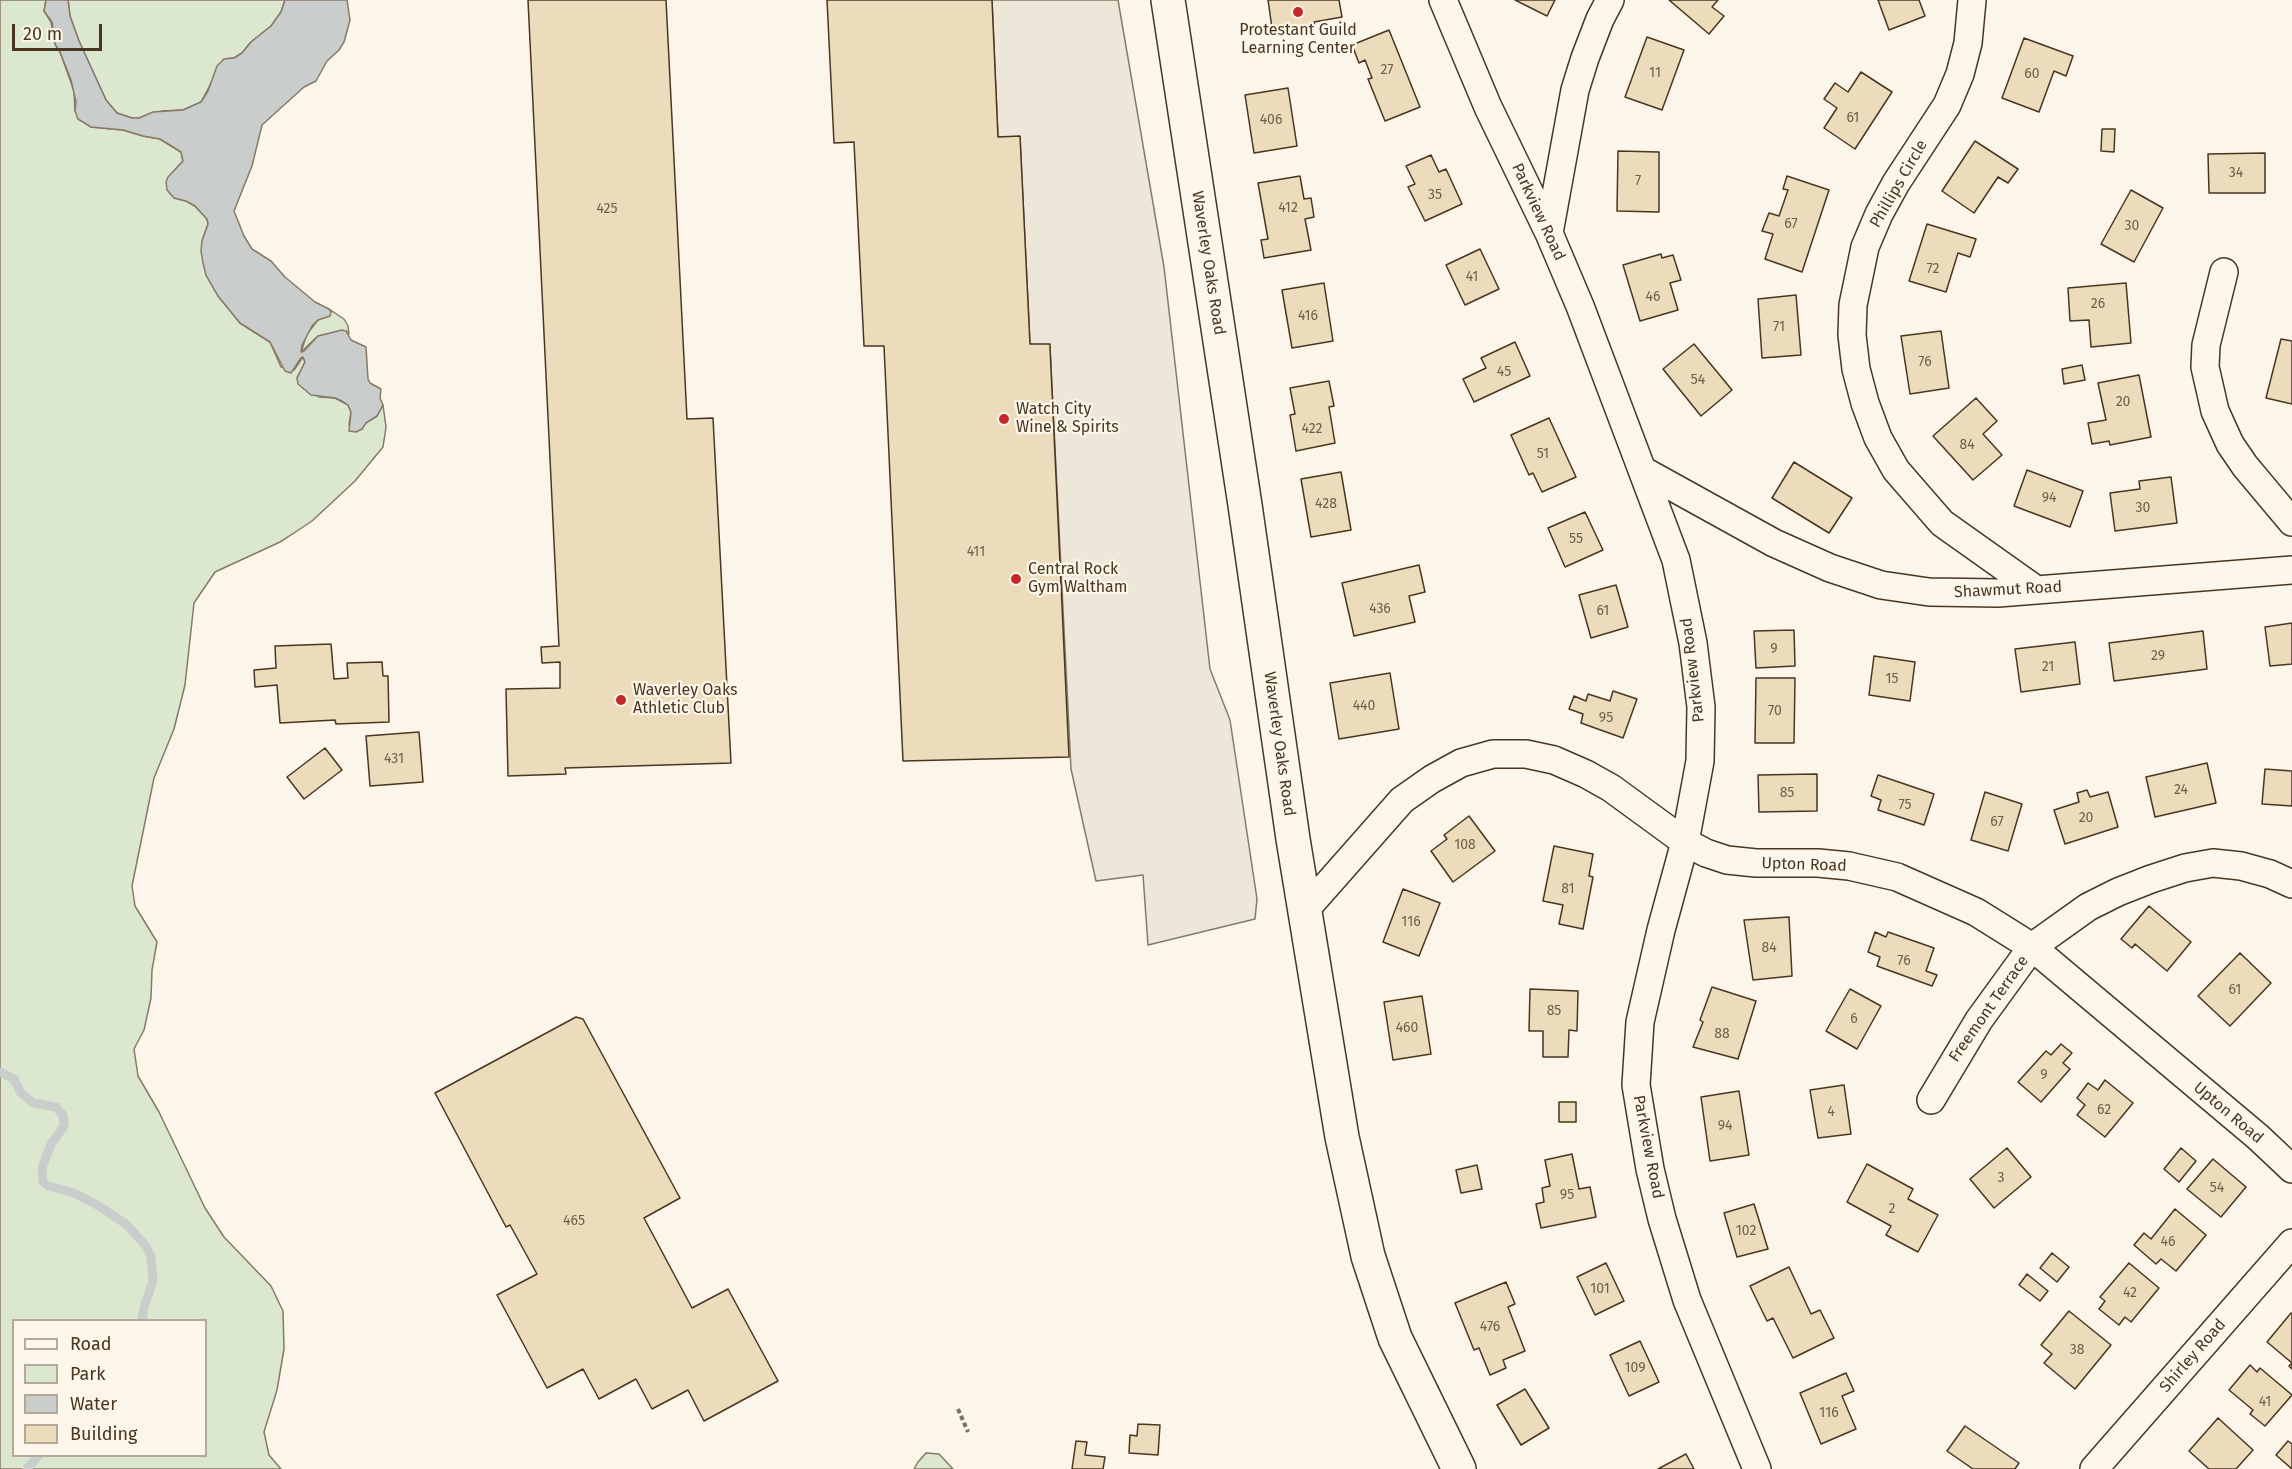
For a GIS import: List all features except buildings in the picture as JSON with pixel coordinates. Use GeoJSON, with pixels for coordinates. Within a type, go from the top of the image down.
{"type":"FeatureCollection","features":[{"type":"Feature","properties":{"kind":"main road","name":"Waverley Oaks Road"},"geometry":{"type":"LineString","coordinates":[[1168,0],[1305,910],[1342,1137],[1368,1256],[1395,1338],[1459,1469]]}},
{"type":"Feature","properties":{"kind":"street","name":"Parkview Road"},"geometry":{"type":"LineString","coordinates":[[1443,0],[1488,107],[1549,233],[1580,306],[1676,560],[1693,643],[1701,707],[1700,761],[1685,842],[1661,930],[1640,1022],[1636,1085],[1650,1168],[1662,1220],[1687,1300],[1757,1469]]}},
{"type":"Feature","properties":{"kind":"street"},"geometry":{"type":"LineString","coordinates":[[1549,233],[1575,90],[1600,19],[1610,0]]}},
{"type":"Feature","properties":{"kind":"street","name":"Phillips Circle"},"geometry":{"type":"LineString","coordinates":[[1972,0],[1968,43],[1960,74],[1947,105],[1896,183],[1865,247],[1854,305],[1852,335],[1856,369],[1865,404],[1878,438],[1896,470],[1917,497],[1942,523],[2035,589]]}},
{"type":"Feature","properties":{"kind":"street"},"geometry":{"type":"LineString","coordinates":[[2224,272],[2206,345],[2205,367],[2215,411],[2230,444],[2245,466],[2292,522]]}},
{"type":"Feature","properties":{"kind":"street","name":"Shawmut Road"},"geometry":{"type":"LineString","coordinates":[[1642,470],[1774,543],[1830,568],[1881,585],[1929,592],[1967,594],[2292,570]]}},
{"type":"Feature","properties":{"kind":"street","name":"Upton Road"},"geometry":{"type":"LineString","coordinates":[[1305,910],[1402,800],[1432,779],[1461,763],[1493,754],[1526,754],[1554,760],[1611,788],[1685,842],[1706,853],[1727,860],[1756,863],[1839,865],[1897,878],[1977,912],[2032,947],[2258,1137],[2292,1169]]}},
{"type":"Feature","properties":{"kind":"street","name":"Freemont Terrace"},"geometry":{"type":"LineString","coordinates":[[1931,1100],[1979,1020],[2032,947],[2088,908],[2118,892],[2185,868],[2213,863],[2241,866],[2270,873],[2292,884]]}},
{"type":"Feature","properties":{"kind":"street","name":"Shirley Road"},"geometry":{"type":"LineString","coordinates":[[2094,1469],[2292,1243]]}},
{"type":"Feature","properties":{"kind":"path"},"geometry":{"type":"LineString","coordinates":[[958,1409],[968,1432]]}},
{"type":"Feature","properties":{"kind":"green space"},"geometry":{"type":"Polygon","coordinates":[[[0,0],[46,0],[44,11],[51,22],[55,44],[74,91],[75,111],[91,127],[123,130],[160,139],[181,152],[183,161],[174,171],[174,198],[195,206],[207,219],[208,224],[202,241],[206,275],[218,296],[240,323],[270,342],[281,367],[294,370],[303,357],[305,362],[297,378],[319,397],[335,398],[348,405],[351,412],[349,425],[362,429],[365,423],[377,416],[383,405],[386,427],[383,447],[355,481],[312,521],[280,542],[215,572],[194,603],[185,685],[174,729],[154,778],[132,886],[135,906],[157,942],[152,970],[151,998],[144,1030],[134,1049],[138,1076],[159,1112],[205,1208],[224,1237],[271,1286],[283,1311],[284,1349],[277,1390],[264,1432],[269,1455],[281,1469],[0,1469],[0,0]]]}},
{"type":"Feature","properties":{"kind":"green space"},"geometry":{"type":"Polygon","coordinates":[[[68,0],[285,0],[281,12],[271,26],[251,42],[242,53],[234,58],[224,59],[201,102],[183,110],[162,111],[132,118],[117,113],[106,100],[79,41],[70,16],[68,0]]]}},
{"type":"Feature","properties":{"kind":"green space"},"geometry":{"type":"Polygon","coordinates":[[[329,309],[344,319],[349,334],[346,331],[318,336],[301,352],[307,334],[318,320],[331,312],[329,309]]]}},
{"type":"Feature","properties":{"kind":"green space"},"geometry":{"type":"Polygon","coordinates":[[[926,1453],[939,1454],[953,1469],[914,1469],[926,1453]]]}},
{"type":"Feature","properties":{"kind":"shaded area"},"geometry":{"type":"Polygon","coordinates":[[[992,0],[1118,0],[1164,267],[1210,669],[1230,720],[1257,899],[1255,919],[1148,945],[1143,875],[1096,881],[1071,769],[1050,347],[1030,344],[1020,137],[998,137],[992,0]]]}},
{"type":"Feature","properties":{"kind":"water"},"geometry":{"type":"Polygon","coordinates":[[[46,0],[68,0],[70,16],[79,41],[106,100],[117,113],[139,118],[153,112],[183,110],[201,102],[208,91],[217,66],[224,59],[234,58],[242,53],[251,42],[271,26],[281,12],[285,0],[347,0],[350,20],[344,42],[327,61],[316,81],[304,87],[262,125],[252,166],[234,211],[252,249],[271,261],[285,277],[331,312],[330,316],[318,320],[312,326],[302,345],[301,352],[318,336],[342,330],[346,331],[351,340],[366,347],[368,379],[370,383],[381,389],[380,398],[383,405],[377,416],[366,423],[362,429],[356,432],[349,431],[351,412],[348,405],[335,398],[311,395],[298,384],[297,378],[305,362],[303,357],[291,373],[285,371],[270,342],[240,323],[218,296],[206,275],[201,251],[208,224],[207,219],[195,206],[174,198],[167,190],[168,177],[183,161],[181,152],[160,139],[123,130],[91,127],[78,119],[71,80],[55,44],[52,22],[44,11],[46,0]]]}},
{"type":"Feature","properties":{"kind":"waterway"},"geometry":{"type":"LineString","coordinates":[[0,1072],[14,1079],[21,1093],[33,1103],[56,1107],[63,1115],[64,1126],[51,1144],[42,1168],[43,1182],[48,1186],[74,1193],[99,1206],[126,1224],[146,1246],[151,1257],[153,1281],[142,1319]]}},
{"type":"Feature","properties":{"kind":"waterway"},"geometry":{"type":"LineString","coordinates":[[27,1469],[37,1457]]}},
{"type":"Feature","properties":{"kind":"place","name":"Protestant Guild Learning Center"},"geometry":{"type":"Point","coordinates":[1298,12]}},
{"type":"Feature","properties":{"kind":"place","name":"Watch City Wine & Spirits"},"geometry":{"type":"Point","coordinates":[1004,419]}},
{"type":"Feature","properties":{"kind":"place","name":"Central Rock Gym Waltham"},"geometry":{"type":"Point","coordinates":[1016,579]}},
{"type":"Feature","properties":{"kind":"place","name":"Waverley Oaks Athletic Club"},"geometry":{"type":"Point","coordinates":[621,700]}}]}
